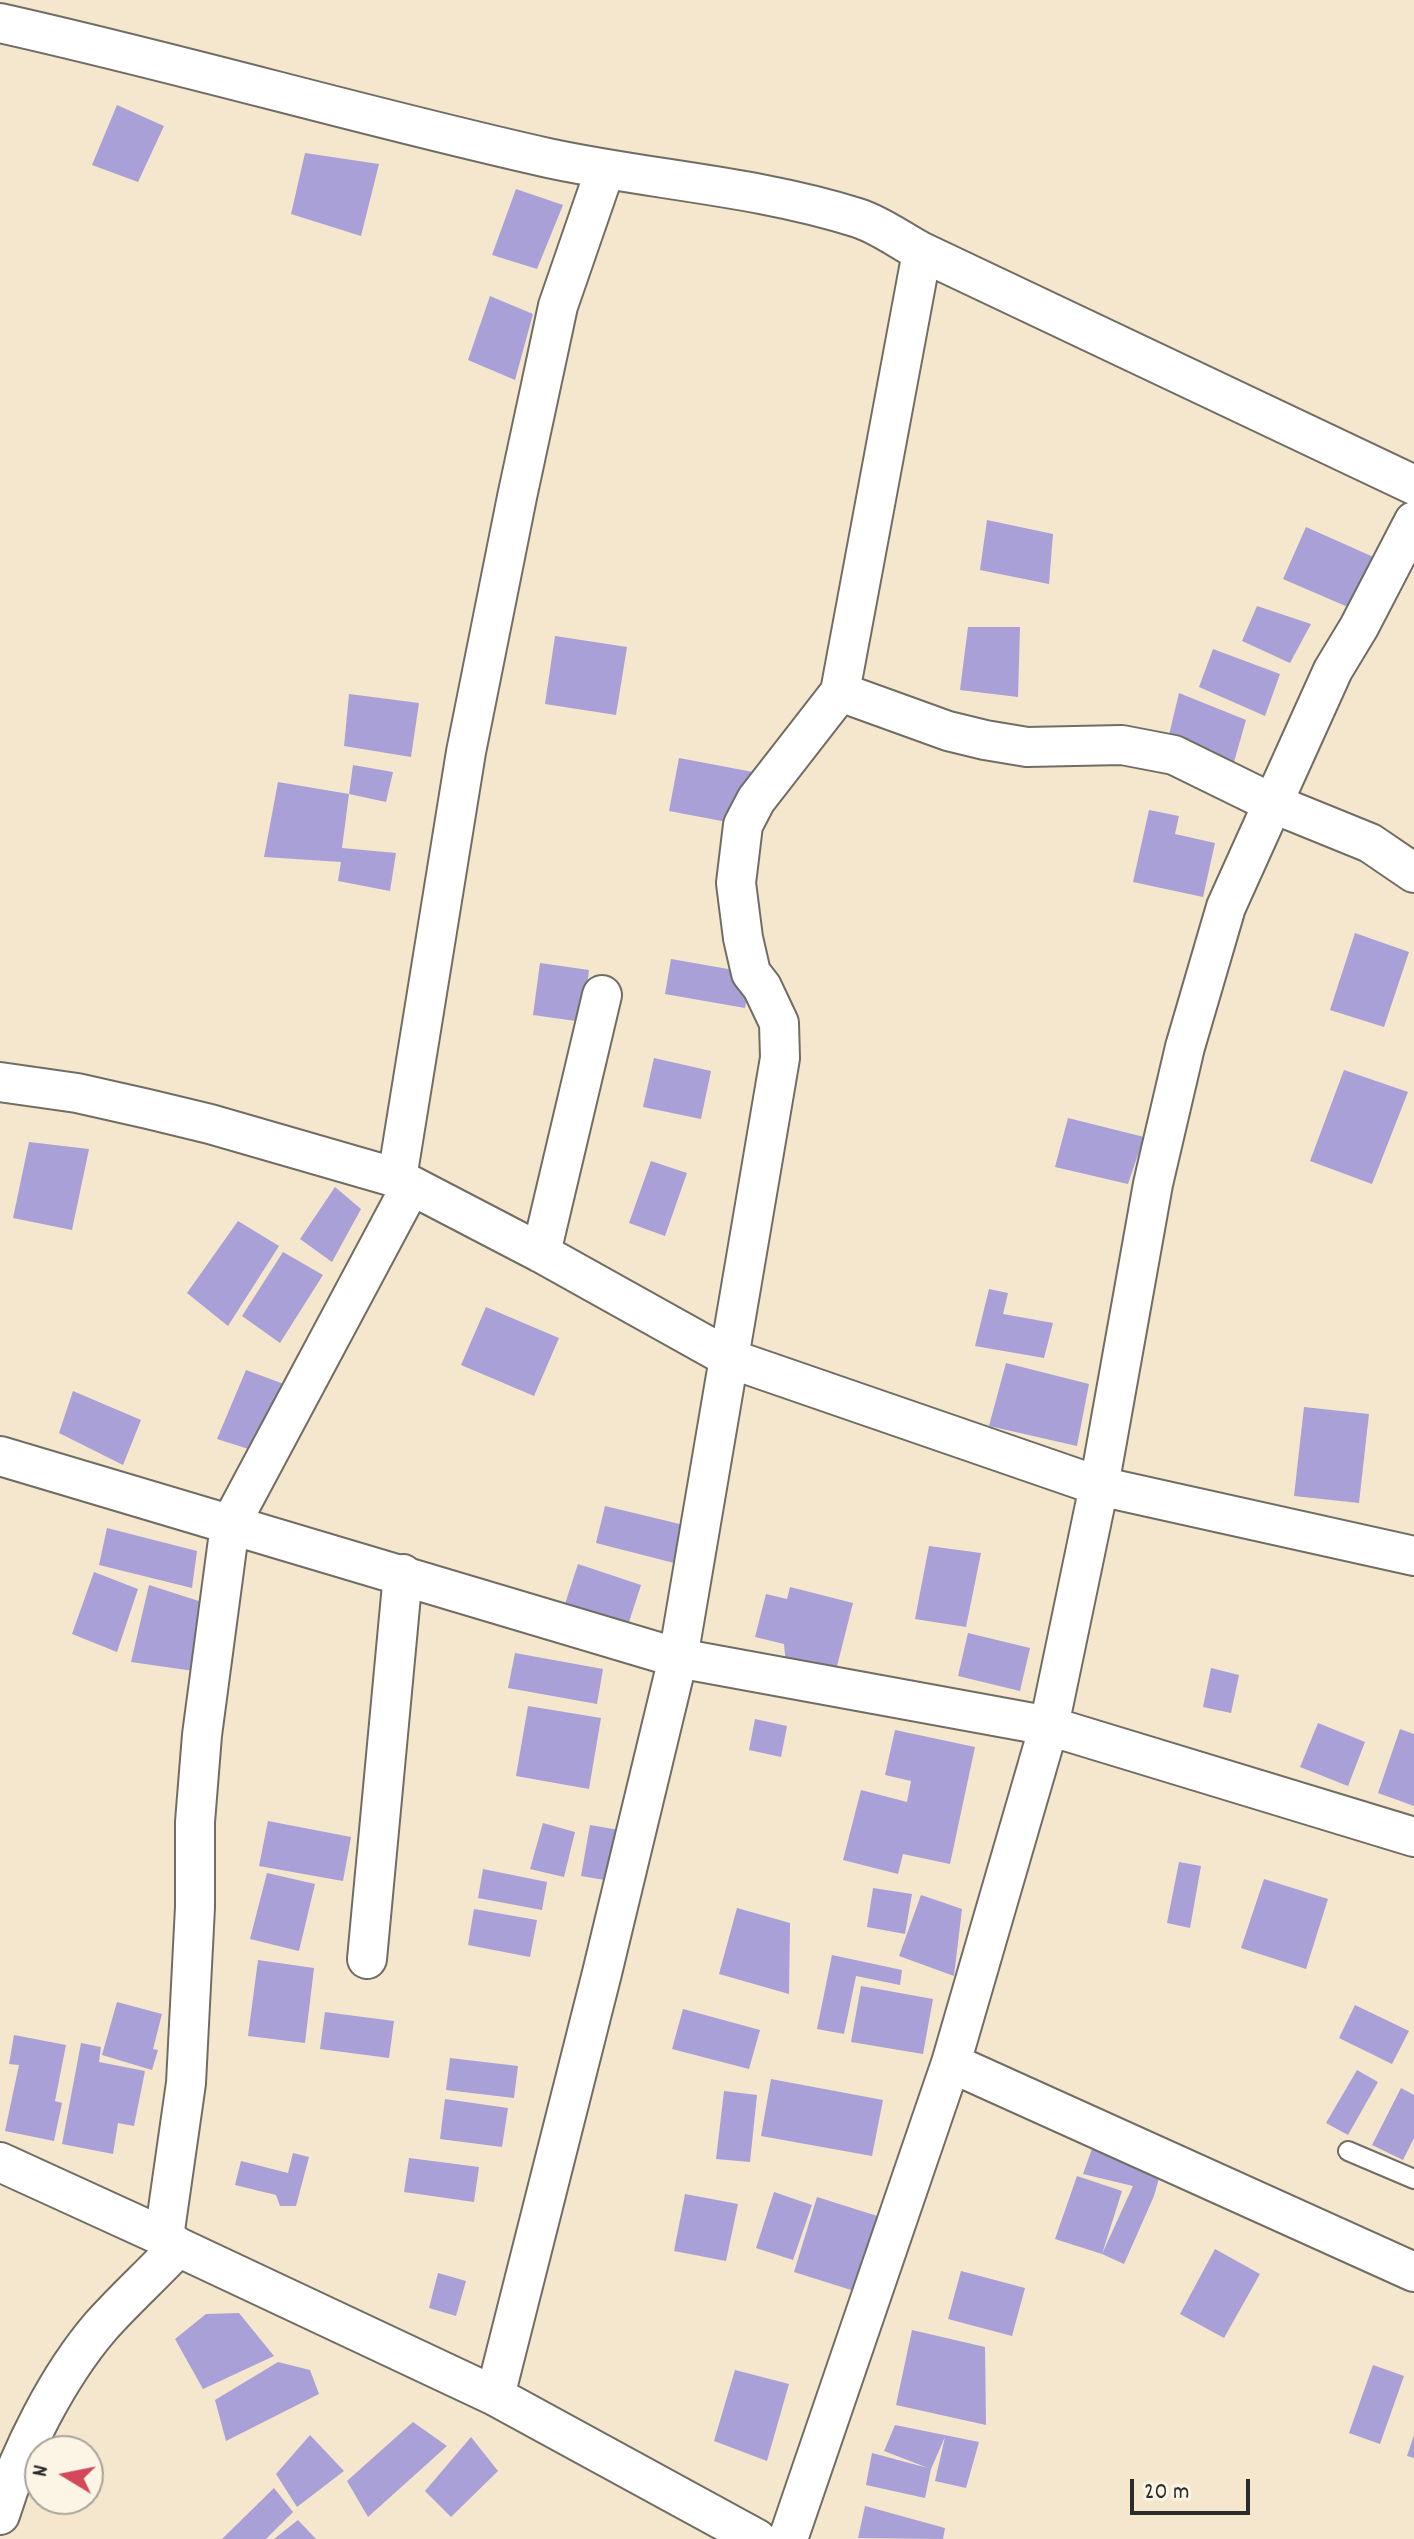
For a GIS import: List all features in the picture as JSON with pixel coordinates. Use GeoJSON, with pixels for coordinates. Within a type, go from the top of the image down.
{"type":"FeatureCollection","features":[{"type":"Feature","properties":{"kind":"street"},"geometry":{"type":"LineString","coordinates":[[0,23],[447,135],[605,170],[803,203],[861,219],[922,252],[1414,485]]}},
{"type":"Feature","properties":{"kind":"street"},"geometry":{"type":"LineString","coordinates":[[0,2515],[28,2446],[59,2385],[100,2328],[171,2242],[186,2083],[195,1907],[195,1822],[202,1735],[230,1525],[404,1182],[468,737],[558,306],[605,170]]}},
{"type":"Feature","properties":{"kind":"street"},"geometry":{"type":"LineString","coordinates":[[495,2396],[678,1658],[780,1058],[779,1023],[762,987],[751,973],[743,938],[736,883],[743,825],[756,800],[840,692],[922,252]]}},
{"type":"Feature","properties":{"kind":"street"},"geometry":{"type":"LineString","coordinates":[[788,2539],[951,2063],[1049,1726],[1099,1486],[1153,1184],[1185,1047],[1226,907],[1333,670],[1414,521]]}},
{"type":"Feature","properties":{"kind":"street"},"geometry":{"type":"LineString","coordinates":[[840,692],[948,731],[985,740],[1027,747],[1122,745],[1174,755],[1274,804],[1370,843],[1414,873]]}},
{"type":"Feature","properties":{"kind":"street"},"geometry":{"type":"LineString","coordinates":[[541,1253],[602,995]]}},
{"type":"Feature","properties":{"kind":"street"},"geometry":{"type":"LineString","coordinates":[[0,1082],[77,1093],[210,1124],[404,1182],[541,1253],[731,1359],[1099,1486],[1414,1556]]}},
{"type":"Feature","properties":{"kind":"street"},"geometry":{"type":"LineString","coordinates":[[0,1456],[678,1658],[1049,1726],[1414,1837]]}},
{"type":"Feature","properties":{"kind":"street"},"geometry":{"type":"LineString","coordinates":[[367,1959],[403,1574]]}},
{"type":"Feature","properties":{"kind":"street"},"geometry":{"type":"LineString","coordinates":[[951,2063],[1414,2271]]}},
{"type":"Feature","properties":{"kind":"street"},"geometry":{"type":"LineString","coordinates":[[0,2162],[495,2396],[757,2539]]}},
{"type":"Feature","properties":{"kind":"lane"},"geometry":{"type":"LineString","coordinates":[[1348,2151],[1414,2179]]}},
{"type":"Feature","properties":{"kind":"building"},"geometry":{"type":"Polygon","coordinates":[[[117,105],[164,126],[138,182],[92,165],[117,105]]]}},
{"type":"Feature","properties":{"kind":"building"},"geometry":{"type":"Polygon","coordinates":[[[305,153],[379,164],[361,236],[291,214],[305,153]]]}},
{"type":"Feature","properties":{"kind":"building"},"geometry":{"type":"Polygon","coordinates":[[[516,189],[563,205],[537,269],[492,255],[516,189]]]}},
{"type":"Feature","properties":{"kind":"building"},"geometry":{"type":"Polygon","coordinates":[[[490,296],[533,314],[515,380],[468,360],[490,296]]]}},
{"type":"Feature","properties":{"kind":"building"},"geometry":{"type":"Polygon","coordinates":[[[987,520],[1053,534],[1049,584],[980,570],[987,520]]]}},
{"type":"Feature","properties":{"kind":"building"},"geometry":{"type":"Polygon","coordinates":[[[1306,527],[1378,559],[1364,614],[1283,579],[1306,527]]]}},
{"type":"Feature","properties":{"kind":"building"},"geometry":{"type":"Polygon","coordinates":[[[1257,606],[1311,624],[1290,663],[1242,641],[1257,606]]]}},
{"type":"Feature","properties":{"kind":"building"},"geometry":{"type":"Polygon","coordinates":[[[968,627],[1020,627],[1018,697],[960,690],[968,627]]]}},
{"type":"Feature","properties":{"kind":"building"},"geometry":{"type":"Polygon","coordinates":[[[555,636],[627,647],[616,715],[545,704],[555,636]]]}},
{"type":"Feature","properties":{"kind":"building"},"geometry":{"type":"Polygon","coordinates":[[[1213,649],[1280,674],[1265,716],[1199,687],[1213,649]]]}},
{"type":"Feature","properties":{"kind":"building"},"geometry":{"type":"Polygon","coordinates":[[[1179,693],[1246,720],[1234,762],[1169,735],[1179,693]]]}},
{"type":"Feature","properties":{"kind":"building"},"geometry":{"type":"Polygon","coordinates":[[[349,694],[419,703],[411,757],[344,746],[349,694]]]}},
{"type":"Feature","properties":{"kind":"building"},"geometry":{"type":"Polygon","coordinates":[[[679,758],[753,772],[743,825],[669,811],[679,758]]]}},
{"type":"Feature","properties":{"kind":"building"},"geometry":{"type":"Polygon","coordinates":[[[353,765],[393,772],[386,802],[349,794],[353,765]]]}},
{"type":"Feature","properties":{"kind":"building"},"geometry":{"type":"Polygon","coordinates":[[[278,782],[349,794],[342,848],[396,853],[390,891],[338,881],[341,862],[264,857],[278,782]]]}},
{"type":"Feature","properties":{"kind":"building"},"geometry":{"type":"Polygon","coordinates":[[[1149,810],[1179,816],[1175,834],[1215,843],[1203,897],[1133,882],[1149,810]]]}},
{"type":"Feature","properties":{"kind":"building"},"geometry":{"type":"Polygon","coordinates":[[[1355,933],[1409,952],[1384,1027],[1330,1010],[1355,933]]]}},
{"type":"Feature","properties":{"kind":"building"},"geometry":{"type":"Polygon","coordinates":[[[671,959],[751,973],[745,1008],[665,994],[671,959]]]}},
{"type":"Feature","properties":{"kind":"building"},"geometry":{"type":"Polygon","coordinates":[[[540,963],[589,970],[583,1022],[533,1015],[540,963]]]}},
{"type":"Feature","properties":{"kind":"building"},"geometry":{"type":"Polygon","coordinates":[[[654,1058],[711,1071],[701,1119],[643,1107],[654,1058]]]}},
{"type":"Feature","properties":{"kind":"building"},"geometry":{"type":"Polygon","coordinates":[[[1344,1070],[1408,1092],[1372,1184],[1310,1161],[1344,1070]]]}},
{"type":"Feature","properties":{"kind":"building"},"geometry":{"type":"Polygon","coordinates":[[[1068,1118],[1144,1137],[1128,1184],[1055,1167],[1068,1118]]]}},
{"type":"Feature","properties":{"kind":"building"},"geometry":{"type":"Polygon","coordinates":[[[29,1142],[89,1149],[72,1230],[13,1218],[29,1142]]]}},
{"type":"Feature","properties":{"kind":"building"},"geometry":{"type":"Polygon","coordinates":[[[651,1161],[687,1173],[665,1236],[629,1223],[651,1161]]]}},
{"type":"Feature","properties":{"kind":"building"},"geometry":{"type":"Polygon","coordinates":[[[335,1187],[361,1209],[332,1262],[300,1239],[335,1187]]]}},
{"type":"Feature","properties":{"kind":"building"},"geometry":{"type":"Polygon","coordinates":[[[238,1221],[279,1246],[228,1326],[187,1293],[238,1221]]]}},
{"type":"Feature","properties":{"kind":"building"},"geometry":{"type":"Polygon","coordinates":[[[283,1252],[323,1275],[280,1343],[242,1316],[283,1252]]]}},
{"type":"Feature","properties":{"kind":"building"},"geometry":{"type":"Polygon","coordinates":[[[989,1289],[1008,1293],[1003,1314],[1053,1323],[1044,1358],[975,1346],[989,1289]]]}},
{"type":"Feature","properties":{"kind":"building"},"geometry":{"type":"Polygon","coordinates":[[[486,1307],[559,1338],[534,1396],[461,1365],[486,1307]]]}},
{"type":"Feature","properties":{"kind":"building"},"geometry":{"type":"Polygon","coordinates":[[[1006,1363],[1089,1384],[1077,1446],[989,1426],[1006,1363]]]}},
{"type":"Feature","properties":{"kind":"building"},"geometry":{"type":"Polygon","coordinates":[[[246,1370],[292,1387],[261,1453],[217,1439],[246,1370]]]}},
{"type":"Feature","properties":{"kind":"building"},"geometry":{"type":"Polygon","coordinates":[[[73,1391],[141,1420],[123,1465],[59,1433],[73,1391]]]}},
{"type":"Feature","properties":{"kind":"building"},"geometry":{"type":"Polygon","coordinates":[[[1304,1407],[1369,1414],[1359,1503],[1294,1496],[1304,1407]]]}},
{"type":"Feature","properties":{"kind":"building"},"geometry":{"type":"Polygon","coordinates":[[[605,1506],[688,1526],[678,1564],[596,1543],[605,1506]]]}},
{"type":"Feature","properties":{"kind":"building"},"geometry":{"type":"Polygon","coordinates":[[[107,1528],[197,1551],[192,1588],[99,1565],[107,1528]]]}},
{"type":"Feature","properties":{"kind":"building"},"geometry":{"type":"Polygon","coordinates":[[[929,1546],[981,1553],[966,1627],[915,1619],[929,1546]]]}},
{"type":"Feature","properties":{"kind":"building"},"geometry":{"type":"Polygon","coordinates":[[[578,1564],[641,1585],[628,1625],[565,1604],[578,1564]]]}},
{"type":"Feature","properties":{"kind":"building"},"geometry":{"type":"Polygon","coordinates":[[[94,1572],[138,1589],[117,1652],[72,1634],[94,1572]]]}},
{"type":"Feature","properties":{"kind":"building"},"geometry":{"type":"Polygon","coordinates":[[[149,1585],[211,1605],[194,1671],[131,1662],[149,1585]]]}},
{"type":"Feature","properties":{"kind":"building"},"geometry":{"type":"Polygon","coordinates":[[[790,1587],[853,1603],[834,1678],[786,1666],[784,1644],[755,1637],[766,1594],[787,1599],[790,1587]]]}},
{"type":"Feature","properties":{"kind":"building"},"geometry":{"type":"Polygon","coordinates":[[[968,1633],[1030,1648],[1020,1691],[958,1676],[968,1633]]]}},
{"type":"Feature","properties":{"kind":"building"},"geometry":{"type":"Polygon","coordinates":[[[515,1653],[603,1669],[597,1704],[508,1688],[515,1653]]]}},
{"type":"Feature","properties":{"kind":"building"},"geometry":{"type":"Polygon","coordinates":[[[1211,1668],[1239,1675],[1231,1713],[1203,1707],[1211,1668]]]}},
{"type":"Feature","properties":{"kind":"building"},"geometry":{"type":"Polygon","coordinates":[[[528,1706],[601,1718],[589,1789],[516,1776],[528,1706]]]}},
{"type":"Feature","properties":{"kind":"building"},"geometry":{"type":"Polygon","coordinates":[[[755,1719],[787,1726],[781,1757],[749,1750],[755,1719]]]}},
{"type":"Feature","properties":{"kind":"building"},"geometry":{"type":"Polygon","coordinates":[[[1318,1723],[1365,1742],[1348,1786],[1300,1767],[1318,1723]]]}},
{"type":"Feature","properties":{"kind":"building"},"geometry":{"type":"Polygon","coordinates":[[[1400,1729],[1414,1734],[1414,1806],[1378,1793],[1400,1729]]]}},
{"type":"Feature","properties":{"kind":"building"},"geometry":{"type":"Polygon","coordinates":[[[895,1730],[975,1747],[950,1864],[903,1854],[898,1874],[843,1860],[861,1790],[907,1802],[911,1781],[885,1775],[895,1730]]]}},
{"type":"Feature","properties":{"kind":"building"},"geometry":{"type":"Polygon","coordinates":[[[268,1821],[351,1837],[343,1881],[259,1866],[268,1821]]]}},
{"type":"Feature","properties":{"kind":"building"},"geometry":{"type":"Polygon","coordinates":[[[543,1823],[575,1832],[564,1877],[530,1869],[543,1823]]]}},
{"type":"Feature","properties":{"kind":"building"},"geometry":{"type":"Polygon","coordinates":[[[590,1825],[625,1831],[616,1882],[581,1876],[590,1825]]]}},
{"type":"Feature","properties":{"kind":"building"},"geometry":{"type":"Polygon","coordinates":[[[1179,1862],[1201,1866],[1190,1928],[1167,1923],[1179,1862]]]}},
{"type":"Feature","properties":{"kind":"building"},"geometry":{"type":"Polygon","coordinates":[[[483,1869],[547,1882],[542,1910],[478,1898],[483,1869]]]}},
{"type":"Feature","properties":{"kind":"building"},"geometry":{"type":"Polygon","coordinates":[[[267,1873],[315,1884],[299,1951],[250,1939],[267,1873]]]}},
{"type":"Feature","properties":{"kind":"building"},"geometry":{"type":"Polygon","coordinates":[[[1264,1879],[1328,1899],[1306,1969],[1241,1948],[1264,1879]]]}},
{"type":"Feature","properties":{"kind":"building"},"geometry":{"type":"Polygon","coordinates":[[[873,1888],[912,1894],[905,1934],[867,1927],[873,1888]]]}},
{"type":"Feature","properties":{"kind":"building"},"geometry":{"type":"Polygon","coordinates":[[[921,1895],[962,1909],[954,1976],[899,1956],[921,1895]]]}},
{"type":"Feature","properties":{"kind":"building"},"geometry":{"type":"Polygon","coordinates":[[[737,1908],[790,1923],[789,1994],[719,1974],[737,1908]]]}},
{"type":"Feature","properties":{"kind":"building"},"geometry":{"type":"Polygon","coordinates":[[[474,1909],[537,1920],[530,1957],[468,1945],[474,1909]]]}},
{"type":"Feature","properties":{"kind":"building"},"geometry":{"type":"Polygon","coordinates":[[[832,1955],[902,1970],[900,1985],[856,1976],[844,2034],[817,2029],[832,1955]]]}},
{"type":"Feature","properties":{"kind":"building"},"geometry":{"type":"Polygon","coordinates":[[[258,1960],[314,1968],[305,2043],[248,2036],[258,1960]]]}},
{"type":"Feature","properties":{"kind":"building"},"geometry":{"type":"Polygon","coordinates":[[[861,1986],[933,1999],[923,2054],[851,2042],[861,1986]]]}},
{"type":"Feature","properties":{"kind":"building"},"geometry":{"type":"Polygon","coordinates":[[[117,2002],[162,2014],[153,2049],[158,2050],[152,2070],[102,2055],[117,2002]]]}},
{"type":"Feature","properties":{"kind":"building"},"geometry":{"type":"Polygon","coordinates":[[[1355,2005],[1409,2031],[1392,2064],[1339,2038],[1355,2005]]]}},
{"type":"Feature","properties":{"kind":"building"},"geometry":{"type":"Polygon","coordinates":[[[683,2009],[760,2030],[749,2069],[672,2049],[683,2009]]]}},
{"type":"Feature","properties":{"kind":"building"},"geometry":{"type":"Polygon","coordinates":[[[325,2012],[394,2021],[389,2058],[320,2049],[325,2012]]]}},
{"type":"Feature","properties":{"kind":"building"},"geometry":{"type":"Polygon","coordinates":[[[14,2035],[66,2045],[55,2101],[62,2103],[54,2141],[5,2131],[19,2065],[9,2064],[14,2035]]]}},
{"type":"Feature","properties":{"kind":"building"},"geometry":{"type":"Polygon","coordinates":[[[81,2043],[101,2047],[99,2062],[145,2071],[134,2126],[118,2123],[113,2154],[62,2144],[81,2043]]]}},
{"type":"Feature","properties":{"kind":"building"},"geometry":{"type":"Polygon","coordinates":[[[450,2058],[518,2066],[514,2098],[446,2090],[450,2058]]]}},
{"type":"Feature","properties":{"kind":"building"},"geometry":{"type":"Polygon","coordinates":[[[1357,2070],[1378,2082],[1348,2135],[1326,2123],[1357,2070]]]}},
{"type":"Feature","properties":{"kind":"building"},"geometry":{"type":"Polygon","coordinates":[[[771,2079],[883,2100],[872,2156],[761,2136],[771,2079]]]}},
{"type":"Feature","properties":{"kind":"building"},"geometry":{"type":"Polygon","coordinates":[[[1401,2088],[1414,2095],[1414,2138],[1403,2160],[1372,2145],[1401,2088]]]}},
{"type":"Feature","properties":{"kind":"building"},"geometry":{"type":"Polygon","coordinates":[[[724,2091],[757,2095],[750,2162],[716,2159],[724,2091]]]}},
{"type":"Feature","properties":{"kind":"building"},"geometry":{"type":"Polygon","coordinates":[[[445,2099],[508,2108],[502,2147],[440,2139],[445,2099]]]}},
{"type":"Feature","properties":{"kind":"building"},"geometry":{"type":"Polygon","coordinates":[[[1093,2146],[1162,2168],[1154,2196],[1124,2264],[1102,2254],[1133,2186],[1083,2174],[1093,2146]]]}},
{"type":"Feature","properties":{"kind":"building"},"geometry":{"type":"Polygon","coordinates":[[[293,2153],[309,2157],[296,2206],[280,2206],[276,2195],[235,2185],[241,2161],[288,2173],[293,2153]]]}},
{"type":"Feature","properties":{"kind":"building"},"geometry":{"type":"Polygon","coordinates":[[[409,2158],[479,2167],[474,2202],[404,2192],[409,2158]]]}},
{"type":"Feature","properties":{"kind":"building"},"geometry":{"type":"Polygon","coordinates":[[[1077,2176],[1122,2191],[1102,2254],[1055,2239],[1077,2176]]]}},
{"type":"Feature","properties":{"kind":"building"},"geometry":{"type":"Polygon","coordinates":[[[774,2192],[812,2205],[793,2260],[756,2248],[774,2192]]]}},
{"type":"Feature","properties":{"kind":"building"},"geometry":{"type":"Polygon","coordinates":[[[685,2194],[738,2204],[726,2261],[674,2251],[685,2194]]]}},
{"type":"Feature","properties":{"kind":"building"},"geometry":{"type":"Polygon","coordinates":[[[817,2197],[890,2220],[867,2295],[794,2272],[817,2197]]]}},
{"type":"Feature","properties":{"kind":"building"},"geometry":{"type":"Polygon","coordinates":[[[1215,2249],[1260,2274],[1224,2338],[1180,2314],[1215,2249]]]}},
{"type":"Feature","properties":{"kind":"building"},"geometry":{"type":"Polygon","coordinates":[[[961,2271],[1025,2288],[1012,2336],[948,2319],[961,2271]]]}},
{"type":"Feature","properties":{"kind":"building"},"geometry":{"type":"Polygon","coordinates":[[[438,2273],[466,2281],[456,2316],[429,2308],[438,2273]]]}},
{"type":"Feature","properties":{"kind":"building"},"geometry":{"type":"Polygon","coordinates":[[[239,2313],[274,2356],[203,2389],[175,2339],[206,2314],[239,2313]]]}},
{"type":"Feature","properties":{"kind":"building"},"geometry":{"type":"Polygon","coordinates":[[[912,2330],[985,2347],[986,2425],[896,2405],[912,2330]]]}},
{"type":"Feature","properties":{"kind":"building"},"geometry":{"type":"Polygon","coordinates":[[[278,2362],[310,2370],[319,2394],[226,2441],[215,2400],[278,2362]]]}},
{"type":"Feature","properties":{"kind":"building"},"geometry":{"type":"Polygon","coordinates":[[[1373,2365],[1404,2376],[1380,2444],[1349,2433],[1373,2365]]]}},
{"type":"Feature","properties":{"kind":"building"},"geometry":{"type":"Polygon","coordinates":[[[735,2370],[789,2384],[767,2461],[714,2441],[735,2370]]]}},
{"type":"Feature","properties":{"kind":"building"},"geometry":{"type":"Polygon","coordinates":[[[413,2422],[447,2446],[368,2517],[347,2481],[413,2422]]]}},
{"type":"Feature","properties":{"kind":"building"},"geometry":{"type":"Polygon","coordinates":[[[895,2425],[979,2442],[966,2488],[935,2481],[945,2437],[931,2469],[925,2498],[866,2485],[872,2453],[928,2468],[884,2451],[895,2425]]]}},
{"type":"Feature","properties":{"kind":"building"},"geometry":{"type":"Polygon","coordinates":[[[310,2435],[344,2471],[297,2507],[276,2474],[310,2435]]]}},
{"type":"Feature","properties":{"kind":"building"},"geometry":{"type":"Polygon","coordinates":[[[1414,2435],[1414,2458],[1407,2456],[1414,2435]]]}},
{"type":"Feature","properties":{"kind":"building"},"geometry":{"type":"Polygon","coordinates":[[[471,2437],[498,2471],[451,2517],[425,2491],[471,2437]]]}},
{"type":"Feature","properties":{"kind":"building"},"geometry":{"type":"Polygon","coordinates":[[[274,2488],[293,2512],[266,2539],[222,2539],[274,2488]]]}},
{"type":"Feature","properties":{"kind":"building"},"geometry":{"type":"Polygon","coordinates":[[[865,2506],[945,2528],[943,2539],[858,2538],[865,2506]]]}},
{"type":"Feature","properties":{"kind":"building"},"geometry":{"type":"Polygon","coordinates":[[[298,2520],[316,2539],[274,2539],[298,2520]]]}}]}
